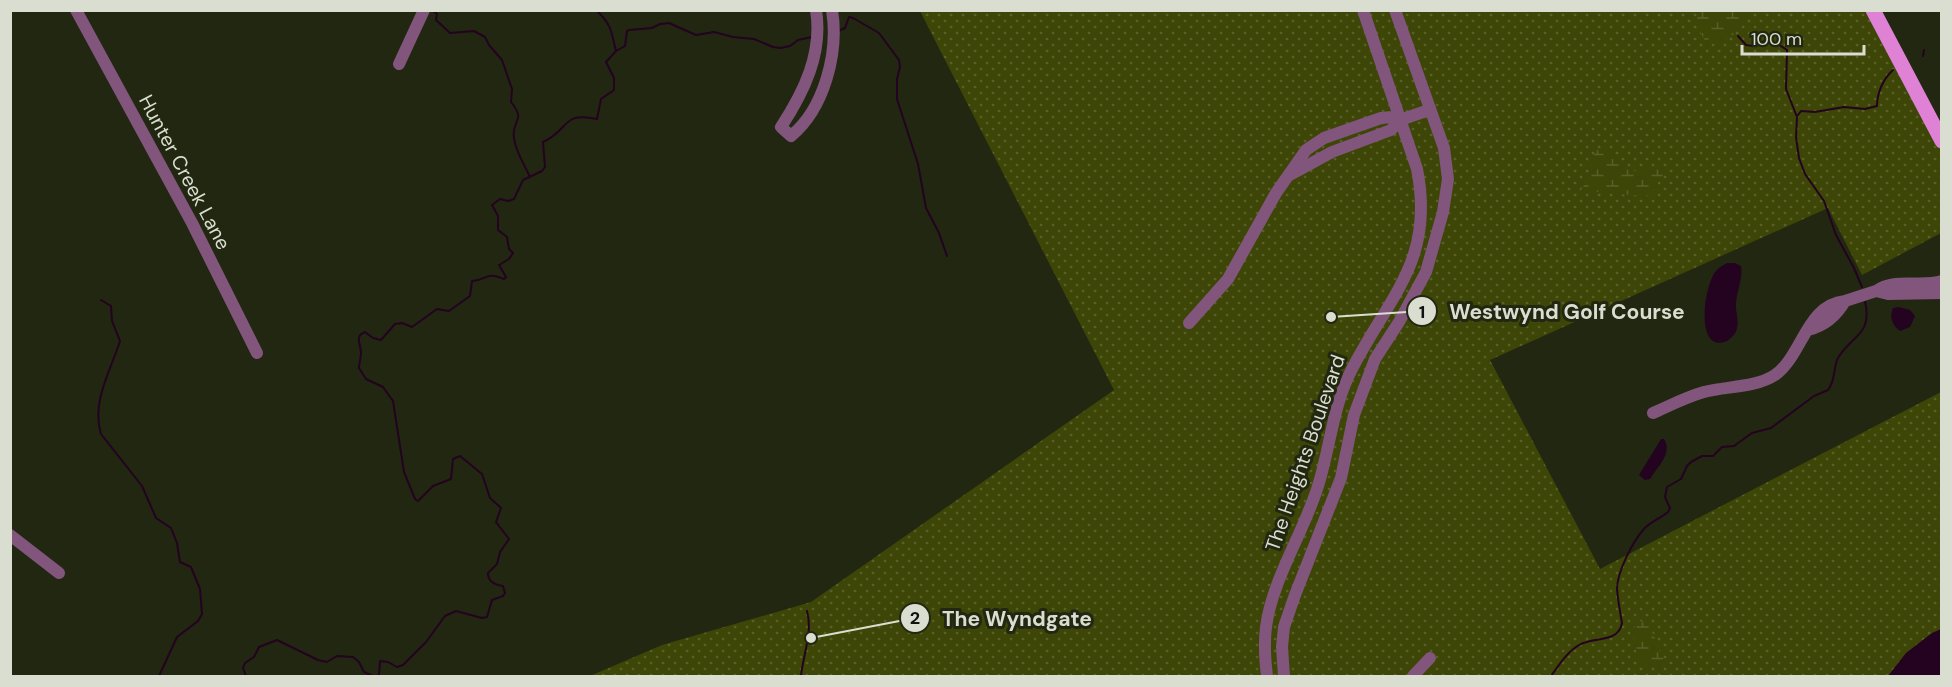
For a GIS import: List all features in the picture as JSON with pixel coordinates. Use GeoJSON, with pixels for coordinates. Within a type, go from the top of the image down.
{"type":"FeatureCollection","features":[{"type":"Feature","properties":{"kind":"main road"},"geometry":{"type":"LineString","coordinates":[[1874,10],[1941,141]]}},
{"type":"Feature","properties":{"kind":"street","name":"Hunter Creek Lane"},"geometry":{"type":"LineString","coordinates":[[76,10],[192,223],[257,353]]}},
{"type":"Feature","properties":{"kind":"street"},"geometry":{"type":"LineString","coordinates":[[399,64],[424,10]]}},
{"type":"Feature","properties":{"kind":"street"},"geometry":{"type":"LineString","coordinates":[[816,10],[818,47],[799,101],[781,127],[791,136],[802,127],[824,89],[831,61],[834,24],[832,10]]}},
{"type":"Feature","properties":{"kind":"street","name":"The Heights Boulevard"},"geometry":{"type":"LineString","coordinates":[[1267,676],[1266,635],[1272,602],[1318,487],[1337,408],[1351,371],[1410,268],[1420,226],[1421,188],[1413,154],[1363,10]]}},
{"type":"Feature","properties":{"kind":"street","name":"The Heights Boulevard"},"geometry":{"type":"LineString","coordinates":[[1284,676],[1282,660],[1289,610],[1341,477],[1354,415],[1373,365],[1426,272],[1443,212],[1448,169],[1444,148],[1395,10]]}},
{"type":"Feature","properties":{"kind":"street"},"geometry":{"type":"LineString","coordinates":[[806,82],[824,89]]}},
{"type":"Feature","properties":{"kind":"street"},"geometry":{"type":"LineString","coordinates":[[1189,323],[1228,279],[1288,176],[1306,150],[1324,138],[1386,116],[1401,120],[1430,110]]}},
{"type":"Feature","properties":{"kind":"street"},"geometry":{"type":"LineString","coordinates":[[1420,226],[1439,229]]}},
{"type":"Feature","properties":{"kind":"street"},"geometry":{"type":"LineString","coordinates":[[1653,413],[1701,393],[1747,385],[1776,374],[1808,330],[1819,327],[1840,310],[1845,301],[1876,291],[1885,284],[1937,288]]}},
{"type":"Feature","properties":{"kind":"street"},"geometry":{"type":"LineString","coordinates":[[1358,359],[1373,365]]}},
{"type":"Feature","properties":{"kind":"street"},"geometry":{"type":"LineString","coordinates":[[1302,527],[1319,534]]}},
{"type":"Feature","properties":{"kind":"street"},"geometry":{"type":"LineString","coordinates":[[10,535],[59,573]]}},
{"type":"Feature","properties":{"kind":"street"},"geometry":{"type":"LineString","coordinates":[[1266,635],[1284,636]]}},
{"type":"Feature","properties":{"kind":"street"},"geometry":{"type":"LineString","coordinates":[[1413,676],[1430,658]]}},
{"type":"Feature","properties":{"kind":"green space"},"geometry":{"type":"Polygon","coordinates":[[[920,11],[1868,11],[1941,149],[1941,233],[1862,275],[1828,208],[1490,360],[1600,569],[1941,392],[1941,676],[590,676],[662,645],[811,602],[1114,390],[920,11]]]}},
{"type":"Feature","properties":{"kind":"green space"},"geometry":{"type":"Polygon","coordinates":[[[1700,11],[1746,11],[1748,18],[1731,36],[1713,44],[1707,44],[1696,21],[1700,11]]]}},
{"type":"Feature","properties":{"kind":"green space"},"geometry":{"type":"Polygon","coordinates":[[[1600,148],[1609,148],[1623,167],[1632,171],[1663,166],[1665,172],[1654,189],[1656,194],[1632,195],[1581,190],[1590,173],[1593,156],[1600,148]]]}},
{"type":"Feature","properties":{"kind":"green space"},"geometry":{"type":"Polygon","coordinates":[[[1637,620],[1649,624],[1665,663],[1661,667],[1652,667],[1645,663],[1636,651],[1633,635],[1637,620]]]}},
{"type":"Feature","properties":{"kind":"shaded area"},"geometry":{"type":"Polygon","coordinates":[[[1727,263],[1741,266],[1736,303],[1737,328],[1735,334],[1727,341],[1717,343],[1710,338],[1706,328],[1706,303],[1712,278],[1717,270],[1727,263]]]}},
{"type":"Feature","properties":{"kind":"shaded area"},"geometry":{"type":"Polygon","coordinates":[[[1893,308],[1910,310],[1915,316],[1910,327],[1900,331],[1891,318],[1893,308]]]}},
{"type":"Feature","properties":{"kind":"shaded area"},"geometry":{"type":"Polygon","coordinates":[[[1661,439],[1664,439],[1666,444],[1666,454],[1650,479],[1645,480],[1639,475],[1661,439]]]}},
{"type":"Feature","properties":{"kind":"shaded area"},"geometry":{"type":"Polygon","coordinates":[[[1941,629],[1941,676],[1888,676],[1906,653],[1941,629]]]}},
{"type":"Feature","properties":{"kind":"waterway"},"geometry":{"type":"LineString","coordinates":[[432,10],[437,14],[436,20],[450,33],[474,31],[485,37],[502,60],[512,89],[511,102],[518,113],[514,132],[515,143],[529,175]]}},
{"type":"Feature","properties":{"kind":"waterway"},"geometry":{"type":"LineString","coordinates":[[596,10],[608,24],[616,51]]}},
{"type":"Feature","properties":{"kind":"waterway"},"geometry":{"type":"LineString","coordinates":[[838,31],[845,28],[849,17],[853,18],[879,33],[899,60],[897,99],[918,164],[926,208],[939,233],[947,256]]}},
{"type":"Feature","properties":{"kind":"waterway"},"geometry":{"type":"LineString","coordinates":[[377,676],[380,661],[397,667],[403,665],[426,642],[445,616],[456,611],[482,618],[487,617],[492,600],[505,593],[503,586],[491,581],[488,573],[497,564],[500,552],[509,539],[496,522],[501,508],[490,498],[482,474],[460,456],[453,459],[451,479],[433,486],[418,501],[415,499],[404,472],[393,401],[383,387],[366,379],[359,368],[360,336],[365,332],[381,340],[395,324],[402,323],[412,327],[437,309],[449,311],[470,296],[472,281],[490,276],[504,279],[506,277],[499,265],[509,259],[513,253],[509,249],[507,237],[498,230],[498,216],[492,205],[500,199],[508,201],[514,199],[523,180],[542,171],[545,167],[543,142],[571,120],[585,117],[597,119],[601,99],[614,90],[614,78],[606,62],[616,51],[625,46],[627,31],[669,23],[696,35],[714,32],[754,39],[781,48],[790,46],[798,40],[812,37]]}},
{"type":"Feature","properties":{"kind":"waterway"},"geometry":{"type":"LineString","coordinates":[[1738,36],[1746,45],[1754,46],[1767,40],[1787,50],[1786,89],[1797,117],[1796,137],[1799,158],[1805,174],[1824,201],[1836,235],[1862,287]]}},
{"type":"Feature","properties":{"kind":"waterway"},"geometry":{"type":"LineString","coordinates":[[1923,56],[1924,50]]}},
{"type":"Feature","properties":{"kind":"waterway"},"geometry":{"type":"LineString","coordinates":[[1798,115],[1801,111],[1815,112],[1844,107],[1865,109],[1877,106],[1881,86],[1893,70]]}},
{"type":"Feature","properties":{"kind":"waterway"},"geometry":{"type":"LineString","coordinates":[[101,300],[111,306],[112,321],[120,341],[100,398],[98,410],[101,434],[142,486],[156,518],[171,528],[177,543],[180,562],[191,567],[200,589],[202,614],[198,621],[177,637],[159,676]]}},
{"type":"Feature","properties":{"kind":"waterway"},"geometry":{"type":"LineString","coordinates":[[1551,676],[1579,645],[1611,637],[1620,630],[1622,623],[1617,589],[1620,574],[1626,557],[1640,534],[1649,524],[1668,512],[1670,508],[1665,497],[1667,487],[1681,479],[1691,462],[1702,456],[1713,456],[1722,447],[1734,446],[1752,433],[1771,428],[1814,396],[1828,390],[1838,358],[1859,334],[1866,321],[1865,301]]}},
{"type":"Feature","properties":{"kind":"waterway"},"geometry":{"type":"LineString","coordinates":[[801,676],[809,627],[807,611]]}},
{"type":"Feature","properties":{"kind":"waterway"},"geometry":{"type":"LineString","coordinates":[[246,676],[243,668],[245,663],[254,657],[259,647],[277,640],[318,660],[327,662],[337,656],[353,657],[359,662],[364,672],[373,676]]}},
{"type":"Feature","properties":{"kind":"place","name":"Westwynd Golf Course"},"geometry":{"type":"Point","coordinates":[1331,317]}},
{"type":"Feature","properties":{"kind":"place","name":"The Wyndgate"},"geometry":{"type":"Point","coordinates":[811,638]}}]}
